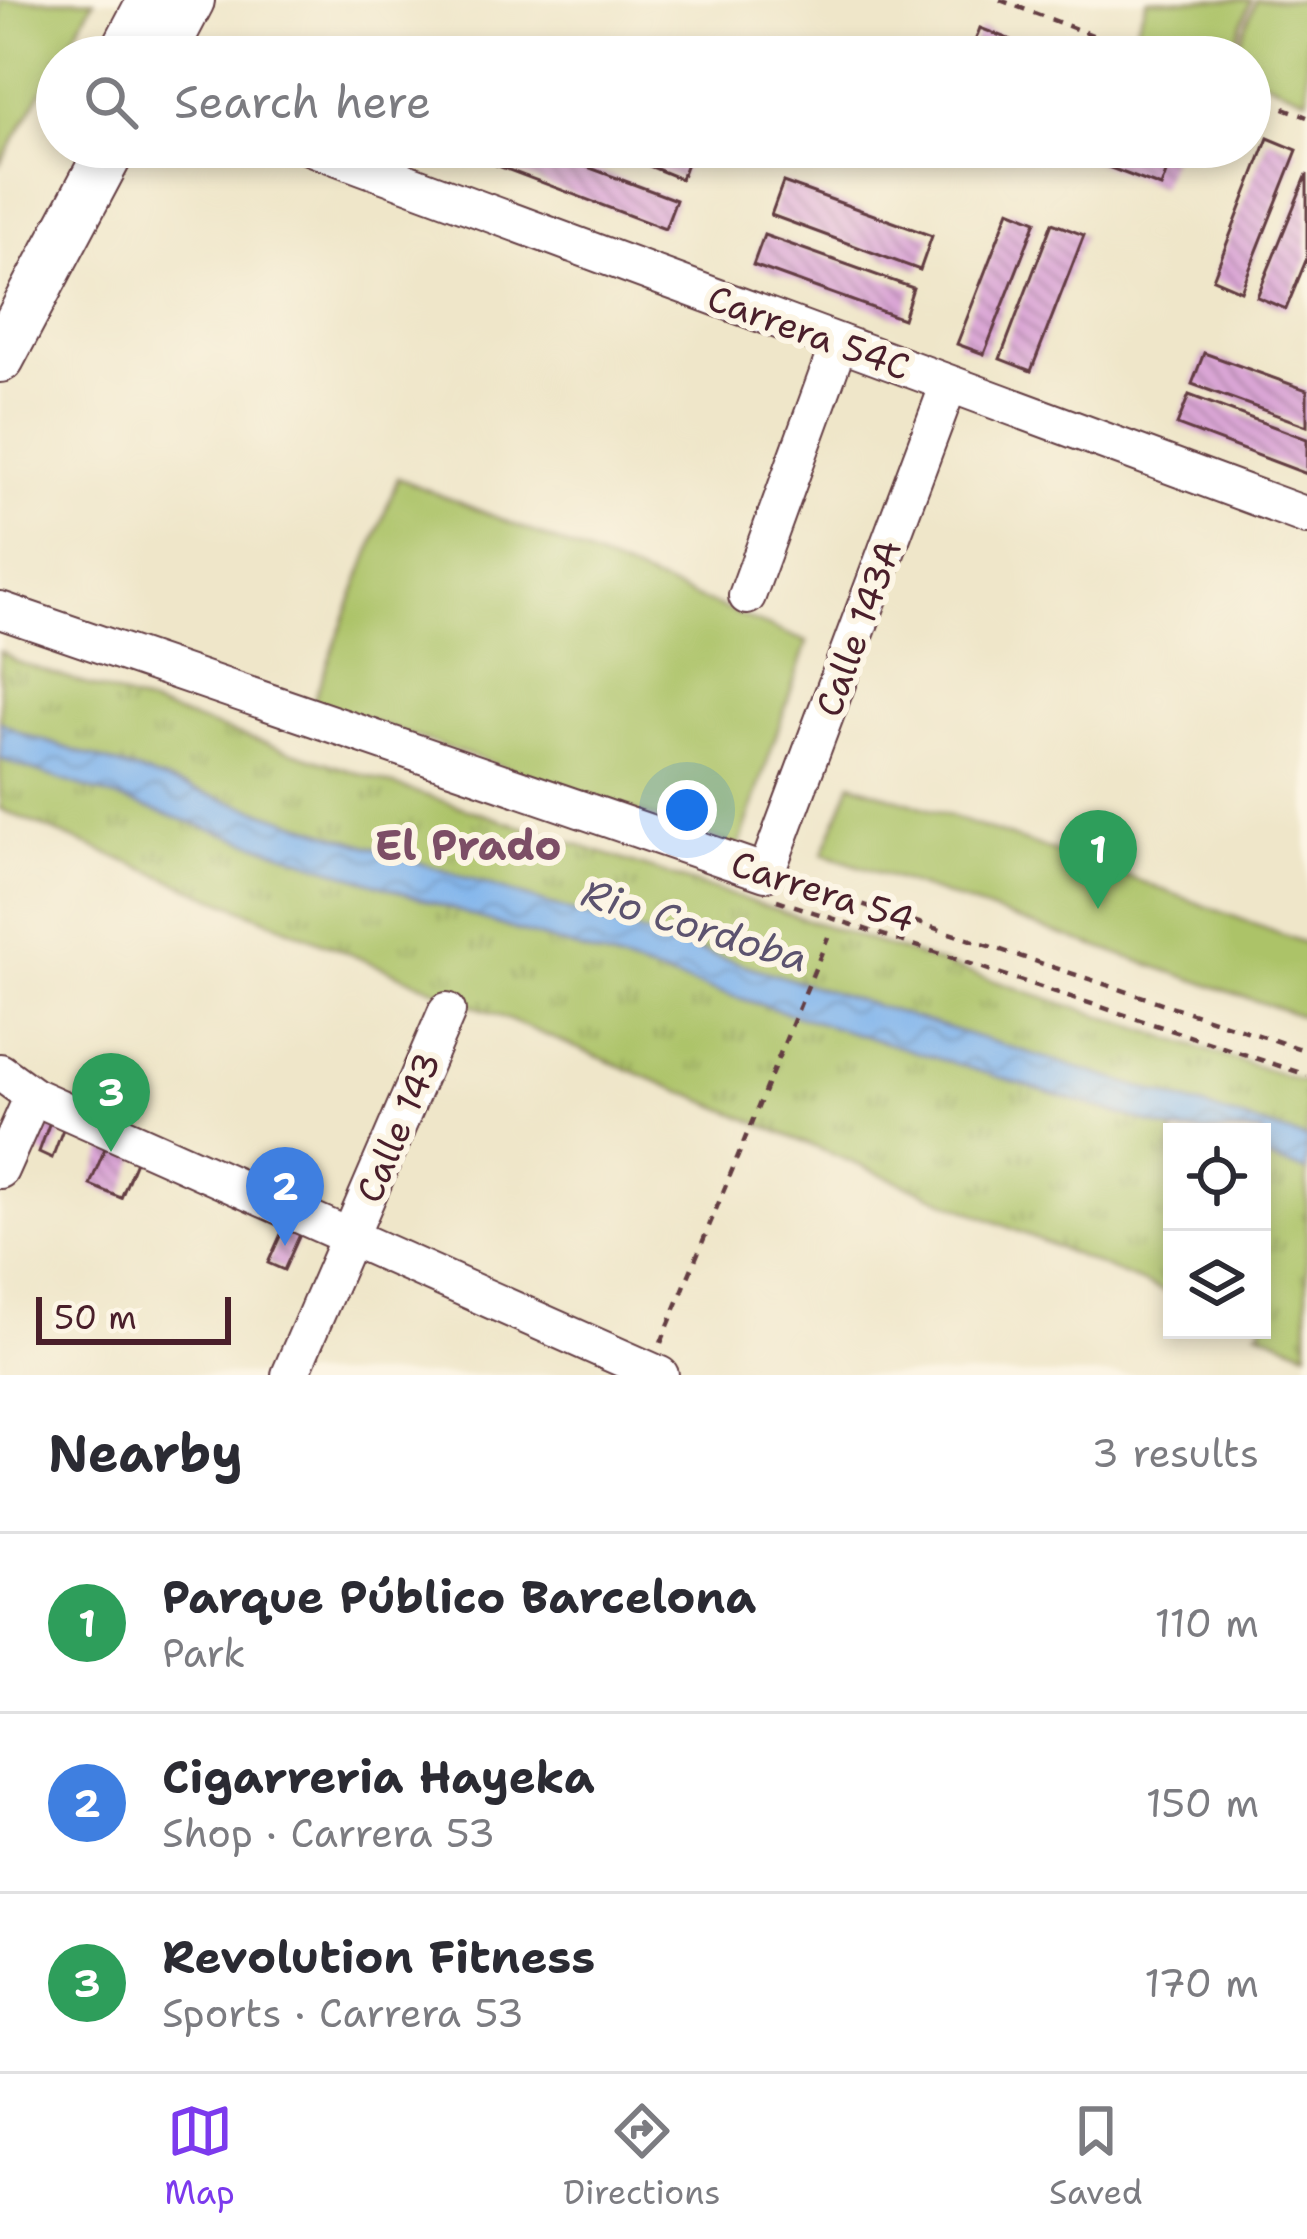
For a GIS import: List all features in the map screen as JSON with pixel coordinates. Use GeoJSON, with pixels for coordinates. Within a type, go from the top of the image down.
{"type":"FeatureCollection","features":[{"type":"Feature","properties":{"kind":"main road"},"geometry":{"type":"LineString","coordinates":[[133,36],[152,0]]}},
{"type":"Feature","properties":{"kind":"main road"},"geometry":{"type":"LineString","coordinates":[[171,36],[190,0]]}},
{"type":"Feature","properties":{"kind":"main road"},"geometry":{"type":"LineString","coordinates":[[0,291],[64,168]]}},
{"type":"Feature","properties":{"kind":"main road"},"geometry":{"type":"LineString","coordinates":[[0,358],[101,168]]}},
{"type":"Feature","properties":{"kind":"street","name":"Carrera 54C"},"geometry":{"type":"LineString","coordinates":[[368,168],[1307,516]]}},
{"type":"Feature","properties":{"kind":"street"},"geometry":{"type":"LineString","coordinates":[[747,596],[839,343]]}},
{"type":"Feature","properties":{"kind":"street","name":"Calle 143A"},"geometry":{"type":"LineString","coordinates":[[766,873],[949,384]]}},
{"type":"Feature","properties":{"kind":"street","name":"Carrera 54"},"geometry":{"type":"LineString","coordinates":[[0,610],[766,873]]}},
{"type":"Feature","properties":{"kind":"street","name":"Calle 143"},"geometry":{"type":"LineString","coordinates":[[290,1375],[447,1011]]}},
{"type":"Feature","properties":{"kind":"street"},"geometry":{"type":"LineString","coordinates":[[0,1072],[33,1096],[655,1373]]}},
{"type":"Feature","properties":{"kind":"street"},"geometry":{"type":"LineString","coordinates":[[0,1169],[33,1096]]}},
{"type":"Feature","properties":{"kind":"path"},"geometry":{"type":"LineString","coordinates":[[1000,0],[1095,36]]}},
{"type":"Feature","properties":{"kind":"path"},"geometry":{"type":"LineString","coordinates":[[1271,103],[1307,117]]}},
{"type":"Feature","properties":{"kind":"path","name":"Carrera 54"},"geometry":{"type":"LineString","coordinates":[[766,873],[1307,1051]]}},
{"type":"Feature","properties":{"kind":"path"},"geometry":{"type":"LineString","coordinates":[[655,1373],[828,937]]}},
{"type":"Feature","properties":{"kind":"green space"},"geometry":{"type":"Polygon","coordinates":[[[0,0],[94,0],[74,36],[36,36],[36,101],[0,164],[0,0]]]}},
{"type":"Feature","properties":{"kind":"green space"},"geometry":{"type":"Polygon","coordinates":[[[1147,0],[1251,0],[1237,36],[1134,34],[1147,0]]]}},
{"type":"Feature","properties":{"kind":"green space"},"geometry":{"type":"Polygon","coordinates":[[[1256,0],[1307,0],[1307,98],[1271,83],[1271,36],[1241,36],[1256,0]]]}},
{"type":"Feature","properties":{"kind":"green space"},"geometry":{"type":"Polygon","coordinates":[[[398,478],[807,642],[739,847],[313,702],[398,478]]]}},
{"type":"Feature","properties":{"kind":"green space"},"geometry":{"type":"Polygon","coordinates":[[[0,651],[17,662],[1307,1083],[1307,1139],[1271,1128],[1271,1123],[1255,1123],[531,899],[23,734],[0,721],[0,651]]]}},
{"type":"Feature","properties":{"kind":"green space"},"geometry":{"type":"Polygon","coordinates":[[[0,758],[519,931],[1163,1127],[1163,1291],[0,809],[0,758]]]}},
{"type":"Feature","properties":{"kind":"green space"},"geometry":{"type":"Polygon","coordinates":[[[851,783],[1118,873],[1307,944],[1307,1018],[823,854],[851,783]]]}},
{"type":"Feature","properties":{"kind":"green space"},"geometry":{"type":"Polygon","coordinates":[[[1271,1160],[1307,1171],[1307,1351],[1271,1336],[1271,1160]]]}},
{"type":"Feature","properties":{"kind":"water"},"geometry":{"type":"Polygon","coordinates":[[[0,721],[23,734],[531,899],[1255,1123],[1163,1123],[1163,1127],[519,931],[0,758],[0,721]]]}},
{"type":"Feature","properties":{"kind":"water"},"geometry":{"type":"Polygon","coordinates":[[[1271,1128],[1307,1139],[1307,1171],[1271,1160],[1271,1128]]]}},
{"type":"Feature","properties":{"kind":"building"},"geometry":{"type":"Polygon","coordinates":[[[980,28],[1001,36],[977,36],[980,28]]]}},
{"type":"Feature","properties":{"kind":"building"},"geometry":{"type":"Polygon","coordinates":[[[1271,139],[1297,150],[1241,291],[1213,279],[1256,168],[1271,168],[1271,139]]]}},
{"type":"Feature","properties":{"kind":"building"},"geometry":{"type":"Polygon","coordinates":[[[504,168],[590,168],[676,200],[665,229],[504,168]]]}},
{"type":"Feature","properties":{"kind":"building"},"geometry":{"type":"Polygon","coordinates":[[[654,168],[685,168],[681,179],[654,168]]]}},
{"type":"Feature","properties":{"kind":"building"},"geometry":{"type":"Polygon","coordinates":[[[1111,168],[1168,168],[1161,187],[1111,168]]]}},
{"type":"Feature","properties":{"kind":"building"},"geometry":{"type":"Polygon","coordinates":[[[1307,174],[1307,258],[1286,309],[1257,297],[1307,174]]]}},
{"type":"Feature","properties":{"kind":"building"},"geometry":{"type":"Polygon","coordinates":[[[783,182],[932,236],[920,270],[771,215],[783,182]]]}},
{"type":"Feature","properties":{"kind":"building"},"geometry":{"type":"Polygon","coordinates":[[[1009,210],[1036,221],[984,354],[957,344],[1009,210]]]}},
{"type":"Feature","properties":{"kind":"building"},"geometry":{"type":"Polygon","coordinates":[[[1052,223],[1084,235],[1031,371],[1000,359],[1052,223]]]}},
{"type":"Feature","properties":{"kind":"building"},"geometry":{"type":"Polygon","coordinates":[[[764,235],[913,288],[903,319],[753,265],[764,235]]]}},
{"type":"Feature","properties":{"kind":"building"},"geometry":{"type":"Polygon","coordinates":[[[1204,353],[1307,390],[1307,426],[1192,384],[1204,353]]]}},
{"type":"Feature","properties":{"kind":"building"},"geometry":{"type":"Polygon","coordinates":[[[1189,395],[1307,439],[1307,474],[1177,425],[1189,395]]]}},
{"type":"Feature","properties":{"kind":"building"},"geometry":{"type":"Polygon","coordinates":[[[51,1119],[65,1124],[52,1158],[39,1152],[51,1119]]]}},
{"type":"Feature","properties":{"kind":"building"},"geometry":{"type":"Polygon","coordinates":[[[108,1141],[139,1154],[121,1198],[90,1185],[108,1141]]]}},
{"type":"Feature","properties":{"kind":"building"},"geometry":{"type":"Polygon","coordinates":[[[286,1223],[302,1230],[284,1270],[268,1263],[286,1223]]]}},
{"type":"Feature","properties":{"kind":"place","name":"Parque Público Barcelona"},"geometry":{"type":"Point","coordinates":[1098,909]}},
{"type":"Feature","properties":{"kind":"place","name":"Revolution Fitness"},"geometry":{"type":"Point","coordinates":[111,1152]}},
{"type":"Feature","properties":{"kind":"place","name":"Cigarreria Hayeka"},"geometry":{"type":"Point","coordinates":[285,1246]}},
{"type":"Feature","properties":{"kind":"district","name":"El Prado"},"geometry":{"type":"Point","coordinates":[468,845]}},
{"type":"Feature","properties":{"kind":"water label","name":"Rio Cordoba"},"geometry":{"type":"Point","coordinates":[695,925]}}]}
